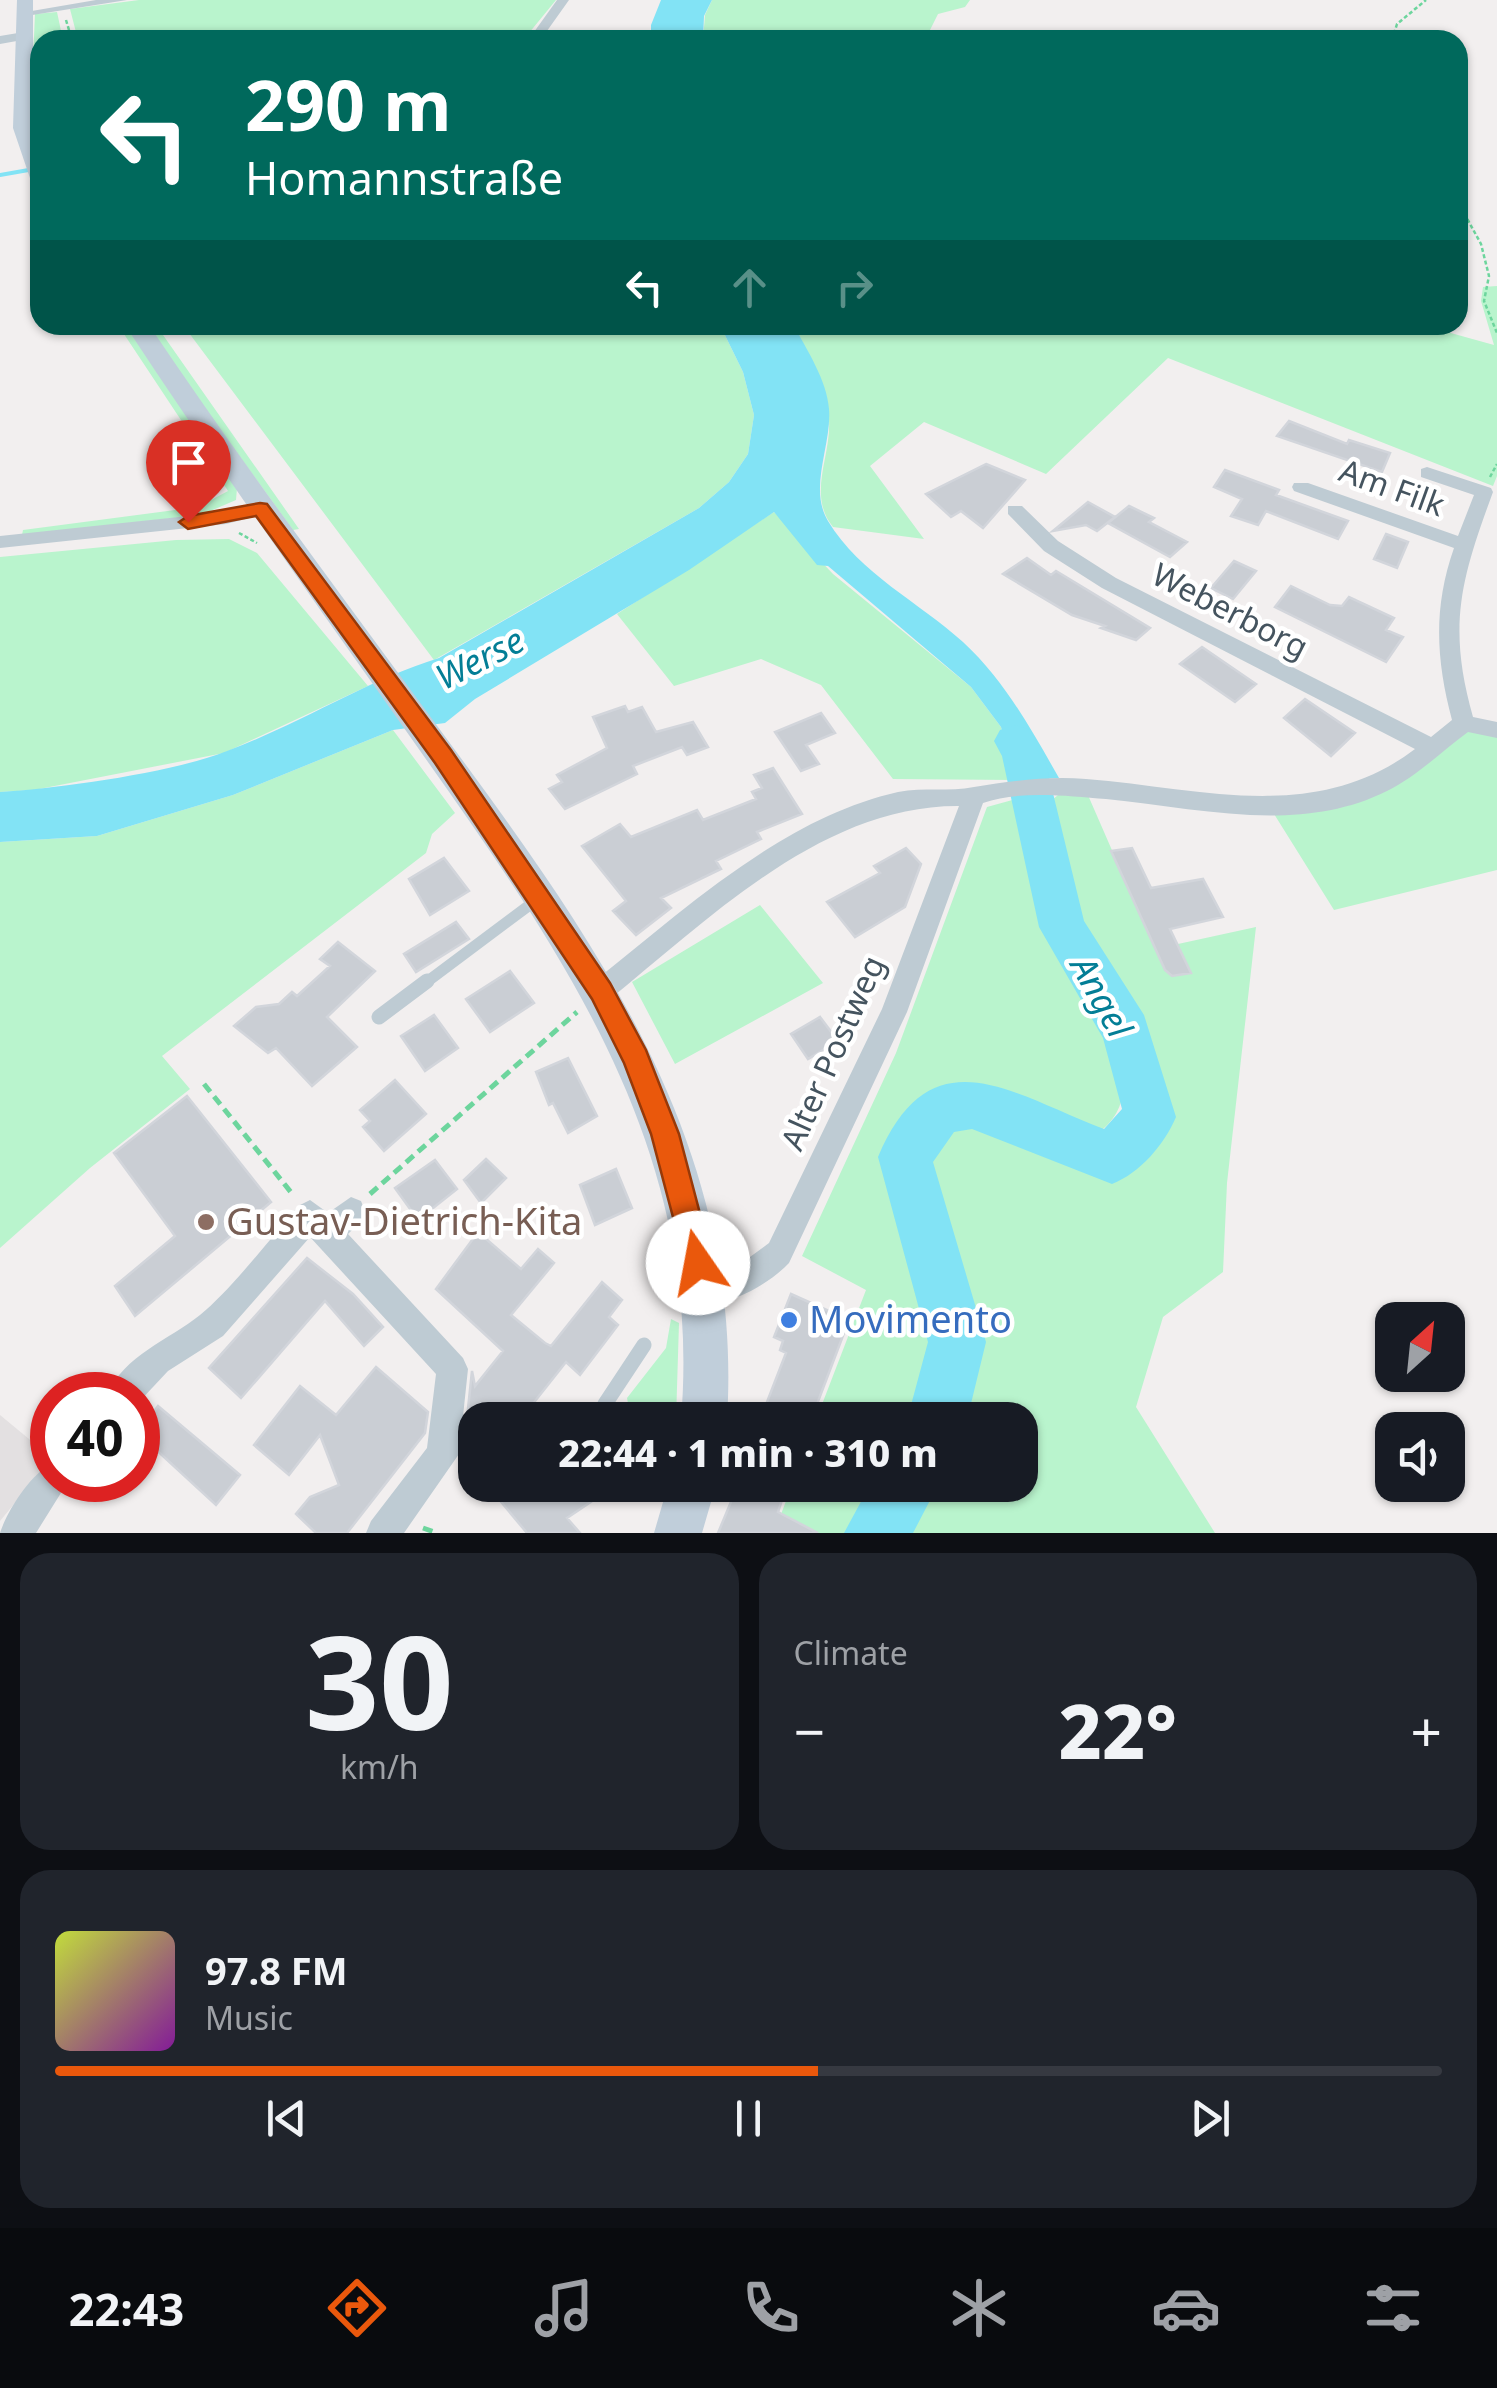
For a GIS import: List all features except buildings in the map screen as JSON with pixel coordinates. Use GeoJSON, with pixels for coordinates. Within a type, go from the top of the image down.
{"type":"FeatureCollection","features":[{"type":"Feature","properties":{"kind":"street"},"geometry":{"type":"LineString","coordinates":[[30,152],[23,128],[25,6],[122,0]]}},
{"type":"Feature","properties":{"kind":"street"},"geometry":{"type":"LineString","coordinates":[[542,30],[563,0]]}},
{"type":"Feature","properties":{"kind":"street"},"geometry":{"type":"LineString","coordinates":[[0,40],[24,36]]}},
{"type":"Feature","properties":{"kind":"street"},"geometry":{"type":"LineString","coordinates":[[143,335],[260,509],[384,675],[539,898],[592,998],[636,1059],[665,1134],[704,1290],[710,1340],[705,1402]]}},
{"type":"Feature","properties":{"kind":"street","name":"Am Filk"},"geometry":{"type":"LineString","coordinates":[[1427,473],[1484,492],[1444,614],[1448,672],[1464,723]]}},
{"type":"Feature","properties":{"kind":"street","name":"Am Filk"},"geometry":{"type":"LineString","coordinates":[[1301,487],[1464,545]]}},
{"type":"Feature","properties":{"kind":"street"},"geometry":{"type":"LineString","coordinates":[[0,542],[226,518],[260,509]]}},
{"type":"Feature","properties":{"kind":"street","name":"Weberborg"},"geometry":{"type":"LineString","coordinates":[[1015,510],[1050,546],[1109,583],[1431,747]]}},
{"type":"Feature","properties":{"kind":"street"},"geometry":{"type":"LineString","coordinates":[[592,998],[748,877],[798,846],[883,806],[929,796],[974,797],[992,789],[1069,786],[1270,806],[1312,806],[1372,789],[1464,723],[1497,730]]}},
{"type":"Feature","properties":{"kind":"street","name":"Alter Postweg"},"geometry":{"type":"LineString","coordinates":[[704,1290],[747,1279],[779,1252],[894,1012],[974,797]]}},
{"type":"Feature","properties":{"kind":"street"},"geometry":{"type":"LineString","coordinates":[[145,1372],[157,1360],[212,1326],[318,1224],[351,1210]]}},
{"type":"Feature","properties":{"kind":"street"},"geometry":{"type":"LineString","coordinates":[[318,1224],[452,1369],[442,1454],[383,1533]]}},
{"type":"Feature","properties":{"kind":"street"},"geometry":{"type":"LineString","coordinates":[[16,1533],[37,1502]]}},
{"type":"Feature","properties":{"kind":"lane"},"geometry":{"type":"LineString","coordinates":[[379,1017],[539,898]]}},
{"type":"Feature","properties":{"kind":"lane"},"geometry":{"type":"LineString","coordinates":[[607,1402],[644,1344]]}},
{"type":"Feature","properties":{"kind":"path"},"geometry":{"type":"LineString","coordinates":[[1395,30],[1426,0]]}},
{"type":"Feature","properties":{"kind":"path"},"geometry":{"type":"LineString","coordinates":[[1468,220],[1481,244],[1489,276],[1484,301],[1497,333]]}},
{"type":"Feature","properties":{"kind":"path"},"geometry":{"type":"LineString","coordinates":[[351,1210],[592,998]]}},
{"type":"Feature","properties":{"kind":"path"},"geometry":{"type":"LineString","coordinates":[[204,1084],[318,1224]]}},
{"type":"Feature","properties":{"kind":"shaded area"},"geometry":{"type":"Polygon","coordinates":[[[0,1415],[30,1440],[30,1485],[0,1521],[0,1415]]]}},
{"type":"Feature","properties":{"kind":"green space"},"geometry":{"type":"Polygon","coordinates":[[[139,0],[556,0],[531,30],[75,30],[70,9],[139,0]]]}},
{"type":"Feature","properties":{"kind":"green space"},"geometry":{"type":"Polygon","coordinates":[[[712,0],[970,0],[965,7],[938,14],[930,30],[704,30],[712,0]]]}},
{"type":"Feature","properties":{"kind":"green space"},"geometry":{"type":"Polygon","coordinates":[[[57,12],[61,30],[34,30],[35,14],[57,12]]]}},
{"type":"Feature","properties":{"kind":"green space"},"geometry":{"type":"Polygon","coordinates":[[[1497,286],[1497,476],[1493,486],[1168,358],[1046,474],[924,422],[870,466],[924,539],[833,527],[825,515],[821,489],[829,435],[828,408],[799,335],[1458,335],[1494,345],[1481,301],[1483,287],[1497,286]]]}},
{"type":"Feature","properties":{"kind":"green space"},"geometry":{"type":"Polygon","coordinates":[[[125,335],[134,335],[237,488],[236,500],[201,515],[22,535],[23,530],[198,507],[228,491],[125,335]]]}},
{"type":"Feature","properties":{"kind":"green space"},"geometry":{"type":"Polygon","coordinates":[[[151,335],[163,335],[299,529],[293,530],[151,335]]]}},
{"type":"Feature","properties":{"kind":"green space"},"geometry":{"type":"Polygon","coordinates":[[[190,335],[725,335],[743,372],[754,415],[748,454],[729,482],[699,508],[434,660],[190,335]]]}},
{"type":"Feature","properties":{"kind":"green space"},"geometry":{"type":"Polygon","coordinates":[[[774,512],[833,574],[971,687],[1001,727],[1015,780],[893,779],[821,685],[761,659],[674,686],[617,614],[774,512]]]}},
{"type":"Feature","properties":{"kind":"green space"},"geometry":{"type":"Polygon","coordinates":[[[229,539],[257,553],[368,686],[224,753],[34,790],[0,792],[0,557],[176,540],[229,539]]]}},
{"type":"Feature","properties":{"kind":"green space"},"geometry":{"type":"Polygon","coordinates":[[[1464,723],[1497,730],[1497,870],[1334,910],[1269,806],[1371,789],[1464,723]]]}},
{"type":"Feature","properties":{"kind":"green space"},"geometry":{"type":"Polygon","coordinates":[[[393,730],[455,813],[432,834],[426,853],[162,1056],[190,1089],[90,1168],[0,1248],[0,842],[97,836],[233,795],[393,730]]]}},
{"type":"Feature","properties":{"kind":"green space"},"geometry":{"type":"Polygon","coordinates":[[[1069,786],[1084,786],[1155,949],[1256,927],[1227,1183],[1223,1272],[1163,1317],[1136,1407],[1215,1533],[876,1533],[896,1502],[1038,1502],[1038,1402],[942,1402],[957,1342],[905,1157],[939,1110],[972,1104],[1112,1158],[1150,1116],[1126,1031],[1062,927],[1052,800],[1069,786]]]}},
{"type":"Feature","properties":{"kind":"green space"},"geometry":{"type":"Polygon","coordinates":[[[1016,799],[1031,881],[1045,928],[1108,1035],[1119,1063],[1123,1090],[1116,1115],[1094,1136],[973,1098],[934,1106],[899,1154],[908,1204],[947,1337],[932,1402],[823,1402],[866,1290],[802,1256],[896,1053],[987,807],[1016,799]]]}},
{"type":"Feature","properties":{"kind":"green space"},"geometry":{"type":"Polygon","coordinates":[[[760,905],[823,983],[675,1064],[632,982],[760,905]]]}},
{"type":"Feature","properties":{"kind":"green space"},"geometry":{"type":"Polygon","coordinates":[[[671,1319],[679,1323],[677,1402],[628,1402],[627,1398],[666,1348],[671,1319]]]}},
{"type":"Feature","properties":{"kind":"green space"},"geometry":{"type":"Polygon","coordinates":[[[786,1502],[887,1502],[868,1533],[774,1533],[786,1502]]]}},
{"type":"Feature","properties":{"kind":"water"},"geometry":{"type":"Polygon","coordinates":[[[661,0],[712,0],[704,16],[703,30],[651,30],[661,0]]]}},
{"type":"Feature","properties":{"kind":"water","name":"Werse"},"geometry":{"type":"Polygon","coordinates":[[[725,335],[799,335],[825,387],[829,409],[820,481],[822,508],[828,521],[856,557],[978,657],[1016,706],[1059,778],[1015,780],[1001,727],[971,687],[828,566],[817,565],[774,512],[689,570],[475,699],[445,723],[393,730],[233,795],[97,836],[0,842],[0,792],[147,773],[204,759],[254,740],[385,678],[439,658],[699,508],[729,482],[748,454],[754,415],[743,372],[725,335]]]}},
{"type":"Feature","properties":{"kind":"waterway"},"geometry":{"type":"LineString","coordinates":[[0,175],[30,170]]}},
{"type":"Feature","properties":{"kind":"waterway","name":"Angel"},"geometry":{"type":"LineString","coordinates":[[942,1402],[957,1342],[905,1157],[939,1110],[972,1104],[1112,1158],[1150,1117],[1126,1031],[1062,927],[1023,756],[1015,741]]}},
{"type":"Feature","properties":{"kind":"waterway","name":"Angel"},"geometry":{"type":"LineString","coordinates":[[876,1533],[896,1502]]}},
{"type":"Feature","properties":{"kind":"place","name":"Gustav-Dietrich-Kita"},"geometry":{"type":"Point","coordinates":[206,1222]}},
{"type":"Feature","properties":{"kind":"place","name":"Movimento"},"geometry":{"type":"Point","coordinates":[789,1320]}},
{"type":"Feature","properties":{"kind":"route"},"geometry":{"type":"LineString","coordinates":[[188,522],[260,509],[443,757],[601,991],[636,1059],[665,1134],[698,1263]]}}]}
